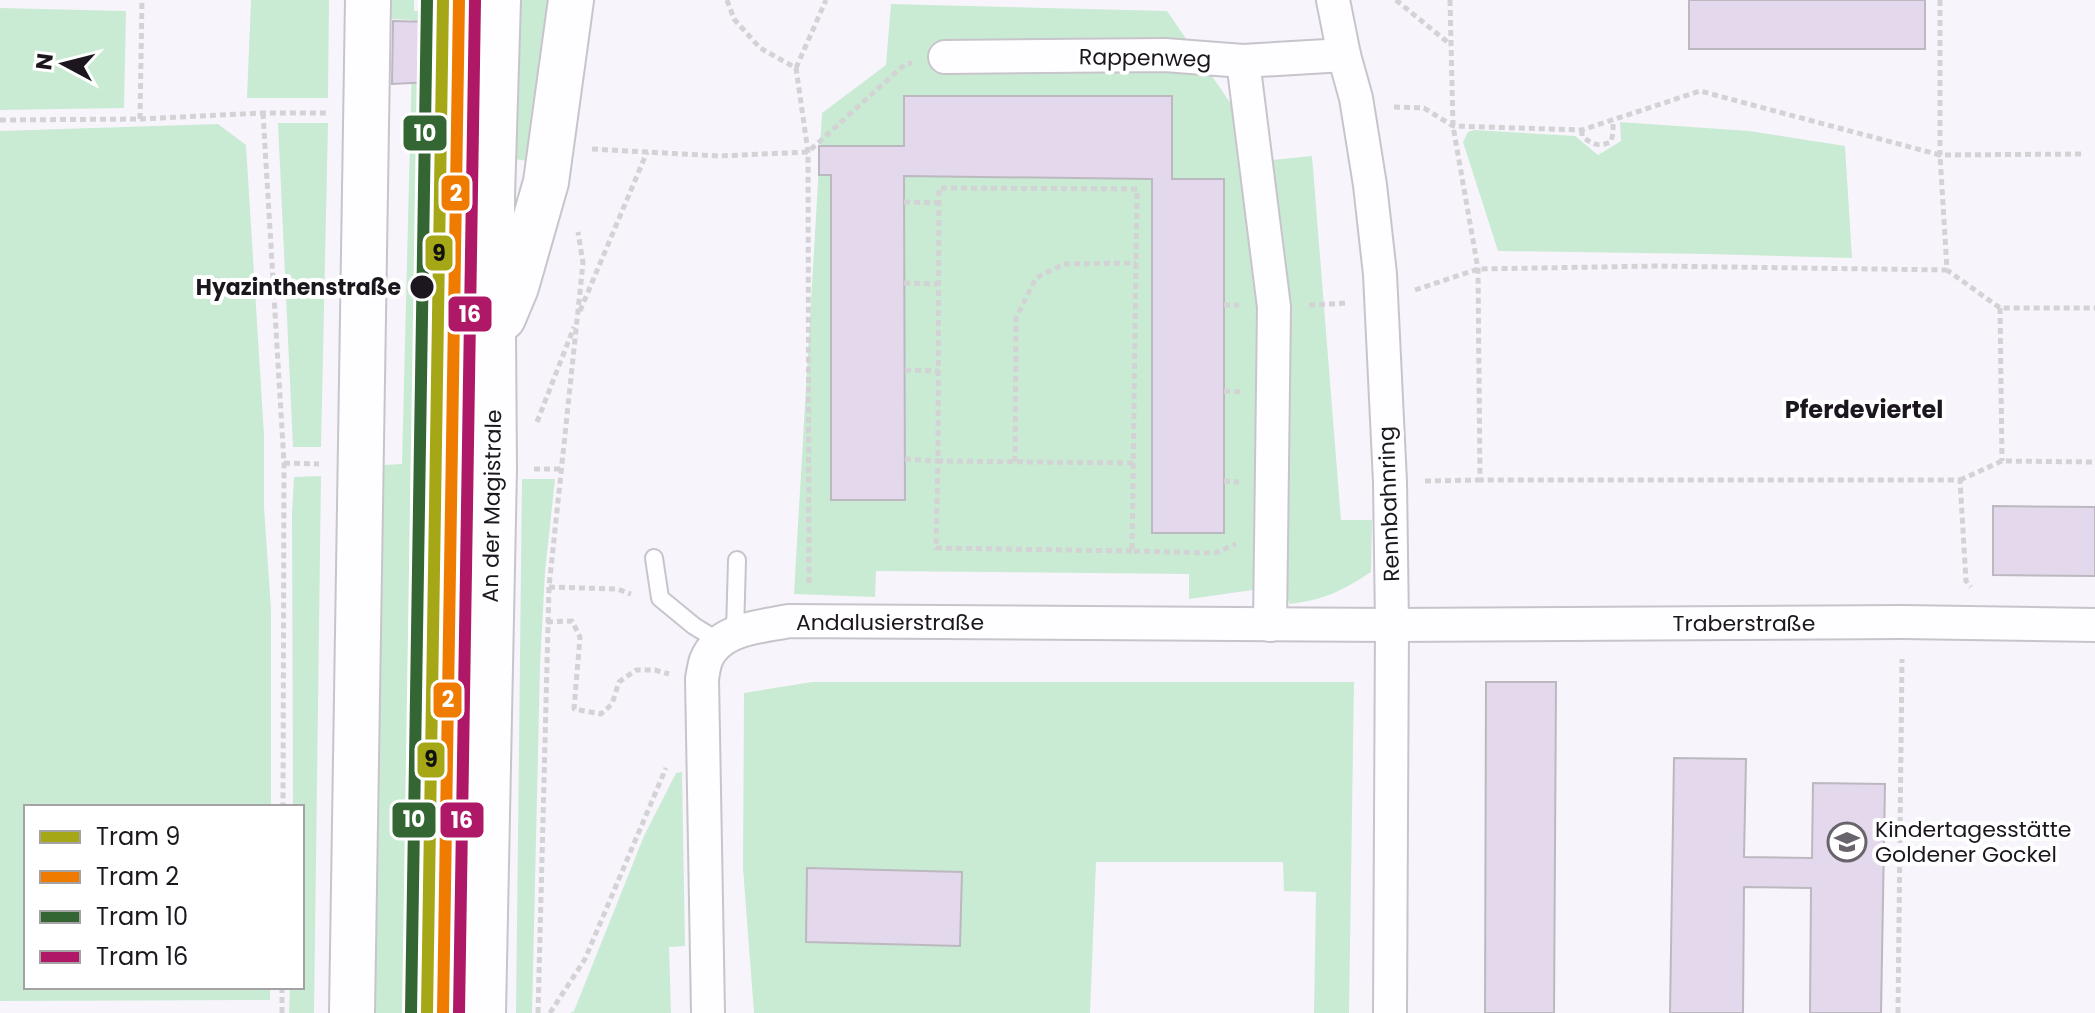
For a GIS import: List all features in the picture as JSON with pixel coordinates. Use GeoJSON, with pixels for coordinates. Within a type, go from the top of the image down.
{"type":"FeatureCollection","features":[{"type":"Feature","properties":{"kind":"main road"},"geometry":{"type":"LineString","coordinates":[[352,1013],[368,0]]}},
{"type":"Feature","properties":{"kind":"main road","name":"An der Magistrale"},"geometry":{"type":"LineString","coordinates":[[483,1013],[494,468],[492,196],[498,0]]}},
{"type":"Feature","properties":{"kind":"main road"},"geometry":{"type":"LineString","coordinates":[[493,338],[516,287],[546,182],[571,0]]}},
{"type":"Feature","properties":{"kind":"street","name":"Rennbahnring"},"geometry":{"type":"LineString","coordinates":[[1333,0],[1356,98],[1368,171],[1382,301],[1390,482],[1392,625],[1390,1013]]}},
{"type":"Feature","properties":{"kind":"street","name":"Rappenweg"},"geometry":{"type":"LineString","coordinates":[[945,57],[1165,55],[1243,61],[1344,55]]}},
{"type":"Feature","properties":{"kind":"street"},"geometry":{"type":"LineString","coordinates":[[1243,61],[1274,307],[1270,625]]}},
{"type":"Feature","properties":{"kind":"street","name":"Andalusierstraße"},"geometry":{"type":"LineString","coordinates":[[728,637],[789,621],[1392,625]]}},
{"type":"Feature","properties":{"kind":"street","name":"Traberstraße"},"geometry":{"type":"LineString","coordinates":[[1392,625],[1903,622],[2095,625]]}},
{"type":"Feature","properties":{"kind":"street"},"geometry":{"type":"LineString","coordinates":[[708,1013],[702,679],[707,659],[728,637]]}},
{"type":"Feature","properties":{"kind":"lane"},"geometry":{"type":"LineString","coordinates":[[654,558],[660,598],[694,626],[728,637],[737,560]]}},
{"type":"Feature","properties":{"kind":"path"},"geometry":{"type":"LineString","coordinates":[[140,119],[142,0]]}},
{"type":"Feature","properties":{"kind":"path"},"geometry":{"type":"LineString","coordinates":[[727,0],[734,19],[760,48],[796,68]]}},
{"type":"Feature","properties":{"kind":"path"},"geometry":{"type":"LineString","coordinates":[[809,621],[808,152],[796,68],[826,0]]}},
{"type":"Feature","properties":{"kind":"path"},"geometry":{"type":"LineString","coordinates":[[1396,0],[1451,45]]}},
{"type":"Feature","properties":{"kind":"path"},"geometry":{"type":"LineString","coordinates":[[1450,0],[1453,126],[1478,269],[1480,480]]}},
{"type":"Feature","properties":{"kind":"path"},"geometry":{"type":"LineString","coordinates":[[1940,0],[1940,155],[1947,270]]}},
{"type":"Feature","properties":{"kind":"path"},"geometry":{"type":"LineString","coordinates":[[587,149],[719,156],[808,152],[905,64],[945,57]]}},
{"type":"Feature","properties":{"kind":"path"},"geometry":{"type":"LineString","coordinates":[[1390,106],[1424,108],[1453,126],[1582,130],[1700,91],[1940,155],[2083,154]]}},
{"type":"Feature","properties":{"kind":"path"},"geometry":{"type":"LineString","coordinates":[[263,113],[284,463],[283,805]]}},
{"type":"Feature","properties":{"kind":"path"},"geometry":{"type":"LineString","coordinates":[[0,120],[333,113]]}},
{"type":"Feature","properties":{"kind":"path"},"geometry":{"type":"LineString","coordinates":[[1582,130],[1582,136],[1593,145],[1602,146],[1611,142],[1613,120]]}},
{"type":"Feature","properties":{"kind":"path"},"geometry":{"type":"LineString","coordinates":[[535,427],[647,152]]}},
{"type":"Feature","properties":{"kind":"path"},"geometry":{"type":"LineString","coordinates":[[1132,551],[1137,189],[939,188],[936,548],[1215,553],[1271,531]]}},
{"type":"Feature","properties":{"kind":"path"},"geometry":{"type":"LineString","coordinates":[[904,202],[939,203]]}},
{"type":"Feature","properties":{"kind":"path"},"geometry":{"type":"LineString","coordinates":[[538,1013],[547,622],[583,263],[577,227]]}},
{"type":"Feature","properties":{"kind":"path"},"geometry":{"type":"LineString","coordinates":[[1015,462],[1016,318],[1036,278],[1064,264],[1136,263]]}},
{"type":"Feature","properties":{"kind":"path"},"geometry":{"type":"LineString","coordinates":[[1274,307],[1382,301],[1478,269],[1656,266],[1947,270],[2000,308],[2095,308]]}},
{"type":"Feature","properties":{"kind":"path"},"geometry":{"type":"LineString","coordinates":[[904,283],[938,284]]}},
{"type":"Feature","properties":{"kind":"path"},"geometry":{"type":"LineString","coordinates":[[2000,308],[2002,461]]}},
{"type":"Feature","properties":{"kind":"path"},"geometry":{"type":"LineString","coordinates":[[905,370],[939,371]]}},
{"type":"Feature","properties":{"kind":"path"},"geometry":{"type":"LineString","coordinates":[[905,459],[1133,463]]}},
{"type":"Feature","properties":{"kind":"path"},"geometry":{"type":"LineString","coordinates":[[1390,482],[1960,480],[2002,461],[2095,462]]}},
{"type":"Feature","properties":{"kind":"path"},"geometry":{"type":"LineString","coordinates":[[284,463],[330,464]]}},
{"type":"Feature","properties":{"kind":"path"},"geometry":{"type":"LineString","coordinates":[[1960,480],[1966,581],[1998,623]]}},
{"type":"Feature","properties":{"kind":"path"},"geometry":{"type":"LineString","coordinates":[[549,587],[617,589],[648,599],[660,598]]}},
{"type":"Feature","properties":{"kind":"path"},"geometry":{"type":"LineString","coordinates":[[547,622],[572,621],[580,637],[574,709],[601,714],[612,704],[619,682],[636,670],[655,670],[677,677],[702,679]]}},
{"type":"Feature","properties":{"kind":"path"},"geometry":{"type":"LineString","coordinates":[[1898,1013],[1902,670]]}},
{"type":"Feature","properties":{"kind":"path"},"geometry":{"type":"LineString","coordinates":[[550,1013],[585,959],[668,764]]}},
{"type":"Feature","properties":{"kind":"path"},"geometry":{"type":"LineString","coordinates":[[282,989],[282,1013]]}},
{"type":"Feature","properties":{"kind":"green space"},"geometry":{"type":"Polygon","coordinates":[[[251,0],[329,0],[328,98],[247,98],[251,0]]]}},
{"type":"Feature","properties":{"kind":"green space"},"geometry":{"type":"Polygon","coordinates":[[[391,0],[414,0],[414,11],[450,11],[451,0],[473,0],[473,22],[451,23],[445,465],[468,467],[461,1013],[372,1013],[377,619],[383,465],[402,464],[413,20],[390,19],[391,0]]]}},
{"type":"Feature","properties":{"kind":"green space"},"geometry":{"type":"Polygon","coordinates":[[[521,0],[549,0],[527,161],[515,159],[521,0]]]}},
{"type":"Feature","properties":{"kind":"green space"},"geometry":{"type":"Polygon","coordinates":[[[891,4],[1167,11],[1238,114],[1242,163],[1312,156],[1341,520],[1372,520],[1371,572],[1332,594],[1290,604],[1280,586],[1189,599],[1189,574],[876,571],[875,597],[794,594],[822,113],[886,65],[891,4]]]}},
{"type":"Feature","properties":{"kind":"green space"},"geometry":{"type":"Polygon","coordinates":[[[0,8],[126,11],[124,108],[0,110],[0,8]]]}},
{"type":"Feature","properties":{"kind":"green space"},"geometry":{"type":"Polygon","coordinates":[[[1620,122],[1749,131],[1845,146],[1852,258],[1498,251],[1463,142],[1468,132],[1575,136],[1598,155],[1621,141],[1620,122]]]}},
{"type":"Feature","properties":{"kind":"green space"},"geometry":{"type":"Polygon","coordinates":[[[278,123],[328,123],[321,447],[293,447],[278,123]]]}},
{"type":"Feature","properties":{"kind":"green space"},"geometry":{"type":"Polygon","coordinates":[[[218,124],[246,145],[271,609],[271,805],[24,805],[24,989],[270,989],[270,1000],[0,1001],[0,131],[218,124]]]}},
{"type":"Feature","properties":{"kind":"green space"},"geometry":{"type":"Polygon","coordinates":[[[321,476],[314,1013],[289,1013],[290,989],[304,989],[304,805],[293,805],[294,477],[321,476]]]}},
{"type":"Feature","properties":{"kind":"green space"},"geometry":{"type":"Polygon","coordinates":[[[522,479],[555,479],[545,572],[540,666],[532,1013],[516,1013],[522,479]]]}},
{"type":"Feature","properties":{"kind":"green space"},"geometry":{"type":"Polygon","coordinates":[[[812,682],[1354,682],[1349,1013],[1314,1013],[1316,892],[1284,891],[1283,862],[1096,862],[1090,1013],[754,1013],[743,868],[744,693],[812,682]]]}},
{"type":"Feature","properties":{"kind":"green space"},"geometry":{"type":"Polygon","coordinates":[[[682,772],[685,946],[669,947],[671,1013],[570,1013],[574,1011],[644,836],[676,773],[682,772]]]}},
{"type":"Feature","properties":{"kind":"building"},"geometry":{"type":"Polygon","coordinates":[[[1689,0],[1925,0],[1925,49],[1689,49],[1689,0]]]}},
{"type":"Feature","properties":{"kind":"building"},"geometry":{"type":"Polygon","coordinates":[[[393,21],[472,23],[471,80],[392,84],[393,21]]]}},
{"type":"Feature","properties":{"kind":"building"},"geometry":{"type":"Polygon","coordinates":[[[904,96],[1172,96],[1172,179],[1224,179],[1224,533],[1152,533],[1152,179],[904,176],[905,500],[831,500],[831,175],[819,175],[819,146],[904,146],[904,96]]]}},
{"type":"Feature","properties":{"kind":"building"},"geometry":{"type":"Polygon","coordinates":[[[1993,506],[2095,507],[2095,576],[1993,575],[1993,506]]]}},
{"type":"Feature","properties":{"kind":"building"},"geometry":{"type":"Polygon","coordinates":[[[1486,682],[1556,682],[1554,1013],[1485,1013],[1486,682]]]}},
{"type":"Feature","properties":{"kind":"building"},"geometry":{"type":"Polygon","coordinates":[[[1674,758],[1746,759],[1744,857],[1812,858],[1813,783],[1885,784],[1881,1013],[1810,1013],[1811,888],[1744,887],[1743,1013],[1670,1013],[1674,758]]]}},
{"type":"Feature","properties":{"kind":"building"},"geometry":{"type":"Polygon","coordinates":[[[807,868],[962,872],[960,946],[806,942],[807,868]]]}},
{"type":"Feature","properties":{"kind":"tram line","name":"10"},"geometry":{"type":"LineString","coordinates":[[411,1013],[427,0]]}},
{"type":"Feature","properties":{"kind":"tram line","name":"9"},"geometry":{"type":"LineString","coordinates":[[427,1013],[443,0]]}},
{"type":"Feature","properties":{"kind":"tram line","name":"2"},"geometry":{"type":"LineString","coordinates":[[443,1013],[459,0]]}},
{"type":"Feature","properties":{"kind":"tram line","name":"16"},"geometry":{"type":"LineString","coordinates":[[459,1013],[475,1]]}},
{"type":"Feature","properties":{"kind":"place","name":"Hyazinthenstraße"},"geometry":{"type":"Point","coordinates":[422,287]}},
{"type":"Feature","properties":{"kind":"place","name":"Kindertagesstätte Goldener Gockel"},"geometry":{"type":"Point","coordinates":[1847,842]}},
{"type":"Feature","properties":{"kind":"district","name":"Pferdeviertel"},"geometry":{"type":"Point","coordinates":[1864,409]}}]}
